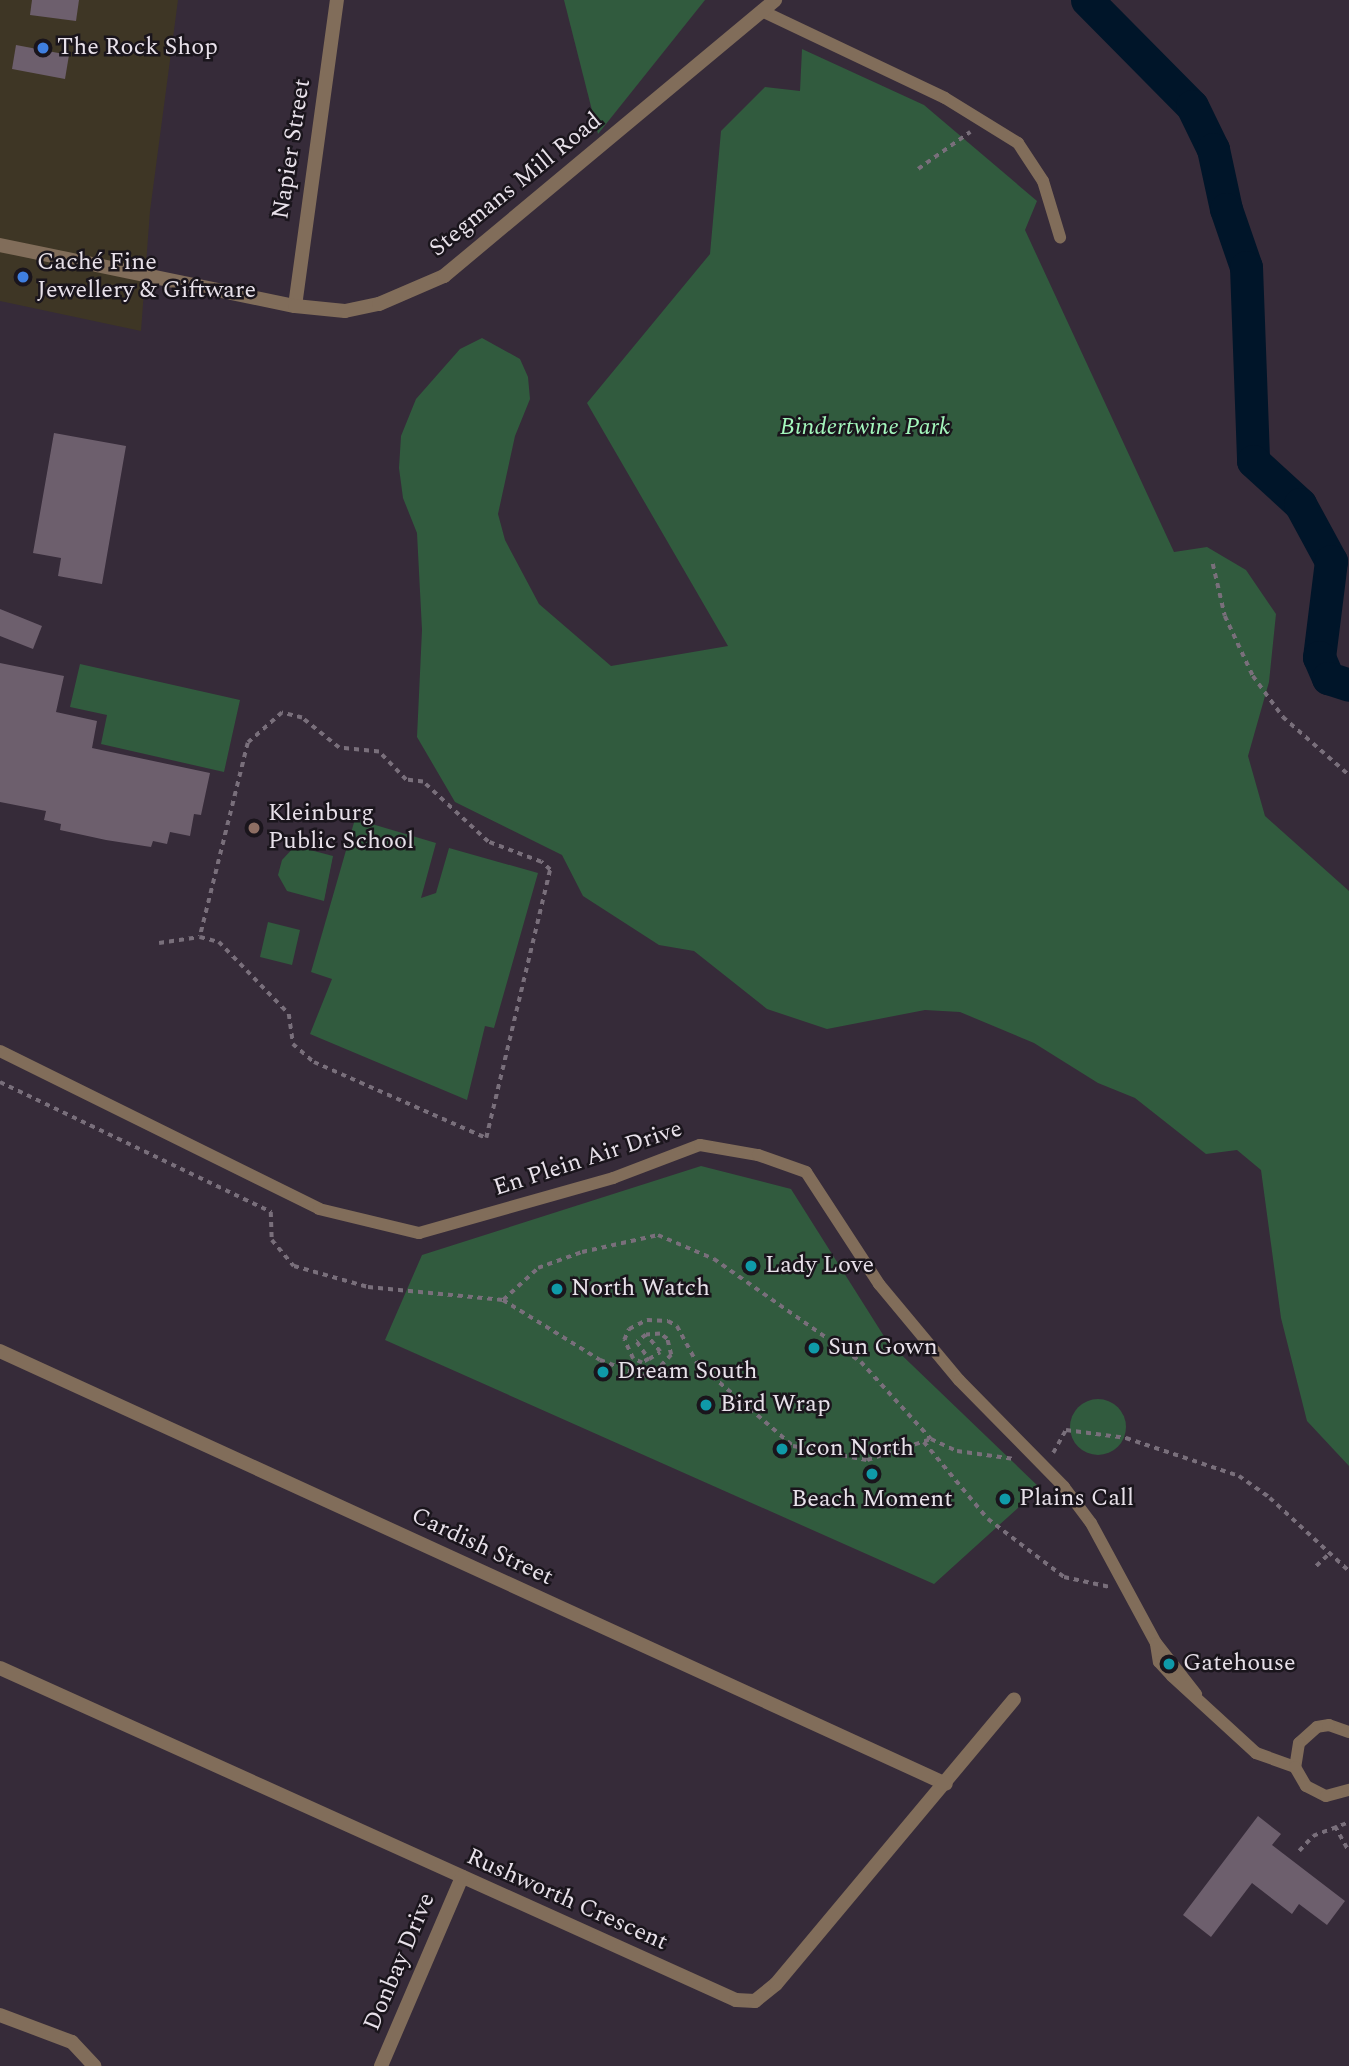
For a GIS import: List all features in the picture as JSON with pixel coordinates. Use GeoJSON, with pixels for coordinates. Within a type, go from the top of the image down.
{"type":"FeatureCollection","features":[{"type":"Feature","properties":{"kind":"street","name":"Napier Street"},"geometry":{"type":"LineString","coordinates":[[295,306],[337,0]]}},
{"type":"Feature","properties":{"kind":"street","name":"Stegmans Mill Road"},"geometry":{"type":"LineString","coordinates":[[0,245],[295,306],[345,311],[379,304],[443,276],[764,12],[775,0]]}},
{"type":"Feature","properties":{"kind":"street","name":"Cardish Street"},"geometry":{"type":"LineString","coordinates":[[0,1351],[946,1784]]}},
{"type":"Feature","properties":{"kind":"street","name":"Rushworth Crescent"},"geometry":{"type":"LineString","coordinates":[[0,1668],[716,1992],[755,2001],[776,1984],[946,1784],[1013,1699]]}},
{"type":"Feature","properties":{"kind":"street","name":"Donbay Drive"},"geometry":{"type":"LineString","coordinates":[[381,2066],[462,1877]]}},
{"type":"Feature","properties":{"kind":"street"},"geometry":{"type":"LineString","coordinates":[[0,2015],[72,2042],[94,2066]]}},
{"type":"Feature","properties":{"kind":"lane"},"geometry":{"type":"LineString","coordinates":[[764,12],[986,120],[1018,143],[1034,162],[1060,237]]}},
{"type":"Feature","properties":{"kind":"lane","name":"En Plein Air Drive"},"geometry":{"type":"LineString","coordinates":[[0,1051],[319,1209],[419,1233],[613,1178],[700,1145],[758,1155],[806,1172],[879,1284],[959,1380],[1042,1462],[1091,1523],[1125,1591],[1156,1643],[1196,1694],[1256,1753],[1295,1766]]}},
{"type":"Feature","properties":{"kind":"lane"},"geometry":{"type":"LineString","coordinates":[[1349,1731],[1329,1725],[1317,1727],[1299,1743],[1295,1766],[1306,1786],[1326,1796],[1349,1790]]}},
{"type":"Feature","properties":{"kind":"path"},"geometry":{"type":"LineString","coordinates":[[918,169],[986,120]]}},
{"type":"Feature","properties":{"kind":"path"},"geometry":{"type":"LineString","coordinates":[[1213,564],[1225,616],[1260,687],[1283,717],[1349,775]]}},
{"type":"Feature","properties":{"kind":"path"},"geometry":{"type":"LineString","coordinates":[[159,943],[200,937],[219,942],[289,1014],[293,1044],[314,1062],[486,1138],[550,870],[541,862],[488,842],[423,782],[406,780],[379,752],[339,748],[302,718],[282,713],[248,743],[200,937]]}},
{"type":"Feature","properties":{"kind":"path"},"geometry":{"type":"LineString","coordinates":[[0,1082],[271,1212],[272,1240],[294,1266],[369,1287],[503,1300],[600,1360],[642,1376],[654,1373],[671,1355],[667,1339],[660,1334],[646,1335],[637,1342],[649,1359]]}},
{"type":"Feature","properties":{"kind":"path"},"geometry":{"type":"LineString","coordinates":[[503,1300],[538,1268],[582,1252],[658,1235],[714,1259],[861,1362],[931,1439],[957,1451],[1042,1462],[1052,1456],[1066,1430],[1126,1437],[1238,1476],[1270,1498],[1349,1571]]}},
{"type":"Feature","properties":{"kind":"path"},"geometry":{"type":"LineString","coordinates":[[646,1335],[660,1352],[642,1363],[633,1359],[624,1340],[629,1329],[647,1320],[668,1321],[677,1326],[697,1363],[793,1446],[867,1460],[931,1439]]}},
{"type":"Feature","properties":{"kind":"path"},"geometry":{"type":"LineString","coordinates":[[924,1442],[988,1519],[1064,1577],[1125,1591]]}},
{"type":"Feature","properties":{"kind":"path"},"geometry":{"type":"LineString","coordinates":[[1316,1566],[1329,1554]]}},
{"type":"Feature","properties":{"kind":"path"},"geometry":{"type":"LineString","coordinates":[[1299,1851],[1313,1836],[1349,1822]]}},
{"type":"Feature","properties":{"kind":"path"},"geometry":{"type":"LineString","coordinates":[[1335,1826],[1349,1851]]}},
{"type":"Feature","properties":{"kind":"shaded area"},"geometry":{"type":"Polygon","coordinates":[[[0,0],[178,0],[150,211],[141,331],[0,301],[0,0]]]}},
{"type":"Feature","properties":{"kind":"green space"},"geometry":{"type":"Polygon","coordinates":[[[564,0],[705,0],[598,134],[564,0]]]}},
{"type":"Feature","properties":{"kind":"green space","name":"Bindertwine Park"},"geometry":{"type":"Polygon","coordinates":[[[802,49],[924,105],[1037,201],[1025,230],[1174,552],[1207,547],[1246,570],[1276,614],[1269,682],[1248,756],[1265,816],[1349,891],[1349,1466],[1307,1421],[1281,1318],[1261,1170],[1237,1150],[1206,1154],[1135,1098],[1098,1083],[1034,1043],[960,1012],[925,1010],[827,1029],[767,1009],[694,951],[659,945],[583,896],[562,855],[455,802],[417,737],[422,630],[417,533],[403,498],[399,468],[401,436],[416,399],[460,349],[482,338],[520,359],[528,377],[530,399],[515,436],[498,514],[505,540],[539,604],[611,666],[728,646],[587,403],[710,254],[721,131],[765,87],[800,91],[802,49]]]}},
{"type":"Feature","properties":{"kind":"green space"},"geometry":{"type":"Polygon","coordinates":[[[80,664],[240,700],[224,772],[101,744],[107,715],[70,707],[80,664]]]}},
{"type":"Feature","properties":{"kind":"green space"},"geometry":{"type":"Polygon","coordinates":[[[355,819],[436,843],[421,898],[436,893],[449,848],[538,873],[494,1028],[485,1026],[467,1100],[310,1034],[332,979],[311,972],[355,819]]]}},
{"type":"Feature","properties":{"kind":"green space"},"geometry":{"type":"Polygon","coordinates":[[[295,846],[333,856],[324,901],[287,891],[278,875],[282,860],[295,846]]]}},
{"type":"Feature","properties":{"kind":"green space"},"geometry":{"type":"Polygon","coordinates":[[[268,922],[300,930],[292,965],[260,957],[268,922]]]}},
{"type":"Feature","properties":{"kind":"green space"},"geometry":{"type":"Polygon","coordinates":[[[701,1166],[791,1189],[887,1341],[1040,1488],[934,1584],[385,1340],[422,1255],[701,1166]]]}},
{"type":"Feature","properties":{"kind":"green space"},"geometry":{"type":"Polygon","coordinates":[[[1092,1399],[1104,1399],[1114,1403],[1122,1411],[1126,1427],[1122,1443],[1114,1451],[1104,1455],[1092,1455],[1082,1451],[1074,1443],[1070,1433],[1070,1421],[1074,1411],[1082,1403],[1092,1399]]]}},
{"type":"Feature","properties":{"kind":"building"},"geometry":{"type":"Polygon","coordinates":[[[32,0],[79,0],[76,21],[30,15],[32,0]]]}},
{"type":"Feature","properties":{"kind":"building"},"geometry":{"type":"Polygon","coordinates":[[[16,45],[69,55],[65,79],[12,69],[16,45]]]}},
{"type":"Feature","properties":{"kind":"building"},"geometry":{"type":"Polygon","coordinates":[[[54,433],[126,446],[102,584],[58,576],[61,558],[33,553],[54,433]]]}},
{"type":"Feature","properties":{"kind":"building"},"geometry":{"type":"Polygon","coordinates":[[[0,609],[42,626],[33,649],[0,636],[0,609]]]}},
{"type":"Feature","properties":{"kind":"building"},"geometry":{"type":"Polygon","coordinates":[[[0,663],[64,676],[56,712],[97,721],[92,748],[210,773],[201,815],[194,814],[190,836],[170,832],[167,844],[153,841],[151,847],[106,840],[60,830],[61,824],[44,820],[46,811],[0,802],[0,663]]]}},
{"type":"Feature","properties":{"kind":"building"},"geometry":{"type":"Polygon","coordinates":[[[1258,1816],[1281,1834],[1272,1845],[1345,1901],[1327,1925],[1299,1904],[1292,1914],[1252,1883],[1211,1937],[1183,1915],[1258,1816]]]}},
{"type":"Feature","properties":{"kind":"waterway"},"geometry":{"type":"LineString","coordinates":[[1087,0],[1192,106],[1213,149],[1226,209],[1246,267],[1253,461],[1300,504],[1331,561],[1319,657],[1328,678],[1349,685]]}},
{"type":"Feature","properties":{"kind":"place","name":"The Rock Shop"},"geometry":{"type":"Point","coordinates":[43,48]}},
{"type":"Feature","properties":{"kind":"place","name":"Caché Fine Jewellery & Giftware"},"geometry":{"type":"Point","coordinates":[23,277]}},
{"type":"Feature","properties":{"kind":"place","name":"Kleinburg Public School"},"geometry":{"type":"Point","coordinates":[254,828]}},
{"type":"Feature","properties":{"kind":"place","name":"Lady Love"},"geometry":{"type":"Point","coordinates":[751,1266]}},
{"type":"Feature","properties":{"kind":"place","name":"North Watch"},"geometry":{"type":"Point","coordinates":[557,1289]}},
{"type":"Feature","properties":{"kind":"place","name":"Sun Gown"},"geometry":{"type":"Point","coordinates":[814,1348]}},
{"type":"Feature","properties":{"kind":"place","name":"Dream South"},"geometry":{"type":"Point","coordinates":[603,1372]}},
{"type":"Feature","properties":{"kind":"place","name":"Bird Wrap"},"geometry":{"type":"Point","coordinates":[706,1405]}},
{"type":"Feature","properties":{"kind":"place","name":"Icon North"},"geometry":{"type":"Point","coordinates":[782,1449]}},
{"type":"Feature","properties":{"kind":"place","name":"Beach Moment"},"geometry":{"type":"Point","coordinates":[872,1474]}},
{"type":"Feature","properties":{"kind":"place","name":"Plains Call"},"geometry":{"type":"Point","coordinates":[1005,1499]}},
{"type":"Feature","properties":{"kind":"place","name":"Gatehouse"},"geometry":{"type":"Point","coordinates":[1169,1664]}}]}
